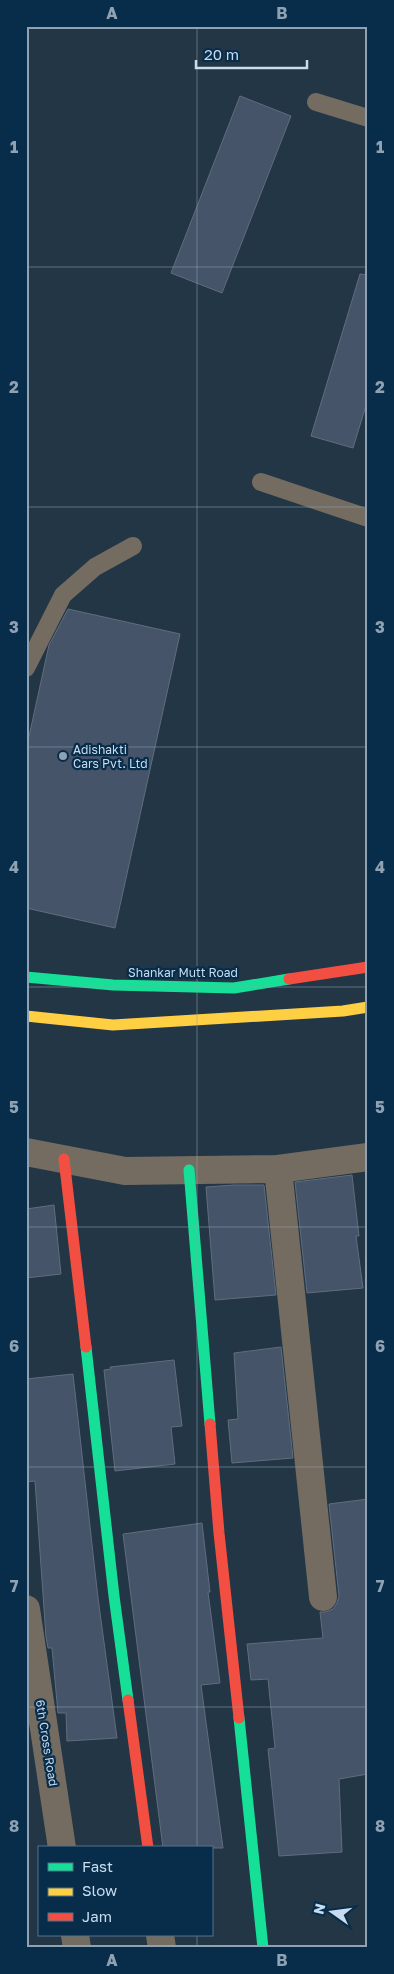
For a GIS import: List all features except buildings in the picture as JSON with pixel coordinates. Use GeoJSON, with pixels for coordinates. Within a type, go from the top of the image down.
{"type":"FeatureCollection","features":[{"type":"Feature","properties":{"kind":"street","name":"Shankar Mutt Road"},"geometry":{"type":"LineString","coordinates":[[26,977],[113,990],[234,988],[368,967]]}},
{"type":"Feature","properties":{"kind":"street"},"geometry":{"type":"LineString","coordinates":[[26,1016],[113,1020],[315,1013],[368,1008]]}},
{"type":"Feature","properties":{"kind":"street"},"geometry":{"type":"LineString","coordinates":[[26,1152],[125,1171],[278,1169],[368,1157]]}},
{"type":"Feature","properties":{"kind":"street"},"geometry":{"type":"LineString","coordinates":[[64,1159],[114,1596],[148,1846]]}},
{"type":"Feature","properties":{"kind":"street"},"geometry":{"type":"LineString","coordinates":[[278,1169],[323,1597]]}},
{"type":"Feature","properties":{"kind":"street"},"geometry":{"type":"LineString","coordinates":[[189,1170],[219,1532],[263,1948]]}},
{"type":"Feature","properties":{"kind":"street","name":"6th Cross Road"},"geometry":{"type":"LineString","coordinates":[[26,1609],[62,1846]]}},
{"type":"Feature","properties":{"kind":"lane"},"geometry":{"type":"LineString","coordinates":[[316,102],[368,118]]}},
{"type":"Feature","properties":{"kind":"lane"},"geometry":{"type":"LineString","coordinates":[[261,482],[368,518]]}},
{"type":"Feature","properties":{"kind":"lane"},"geometry":{"type":"LineString","coordinates":[[26,668],[63,595],[95,567],[133,546]]}},
{"type":"Feature","properties":{"kind":"traffic: fast"},"geometry":{"type":"LineString","coordinates":[[26,977],[113,985],[234,988],[289,979]]}},
{"type":"Feature","properties":{"kind":"traffic: fast"},"geometry":{"type":"LineString","coordinates":[[189,1170],[210,1424]]}},
{"type":"Feature","properties":{"kind":"traffic: fast"},"geometry":{"type":"LineString","coordinates":[[86,1347],[114,1596],[128,1700]]}},
{"type":"Feature","properties":{"kind":"traffic: fast"},"geometry":{"type":"LineString","coordinates":[[239,1718],[263,1948]]}},
{"type":"Feature","properties":{"kind":"traffic: slow"},"geometry":{"type":"LineString","coordinates":[[26,1016],[113,1025],[343,1011],[368,1007]]}},
{"type":"Feature","properties":{"kind":"traffic: jam"},"geometry":{"type":"LineString","coordinates":[[289,979],[368,967]]}},
{"type":"Feature","properties":{"kind":"traffic: jam"},"geometry":{"type":"LineString","coordinates":[[64,1159],[86,1347]]}},
{"type":"Feature","properties":{"kind":"traffic: jam"},"geometry":{"type":"LineString","coordinates":[[210,1424],[219,1533],[239,1718]]}},
{"type":"Feature","properties":{"kind":"traffic: jam"},"geometry":{"type":"LineString","coordinates":[[128,1700],[148,1846]]}},
{"type":"Feature","properties":{"kind":"place","name":"Adishakti Cars Pvt. Ltd"},"geometry":{"type":"Point","coordinates":[63,756]}}]}
